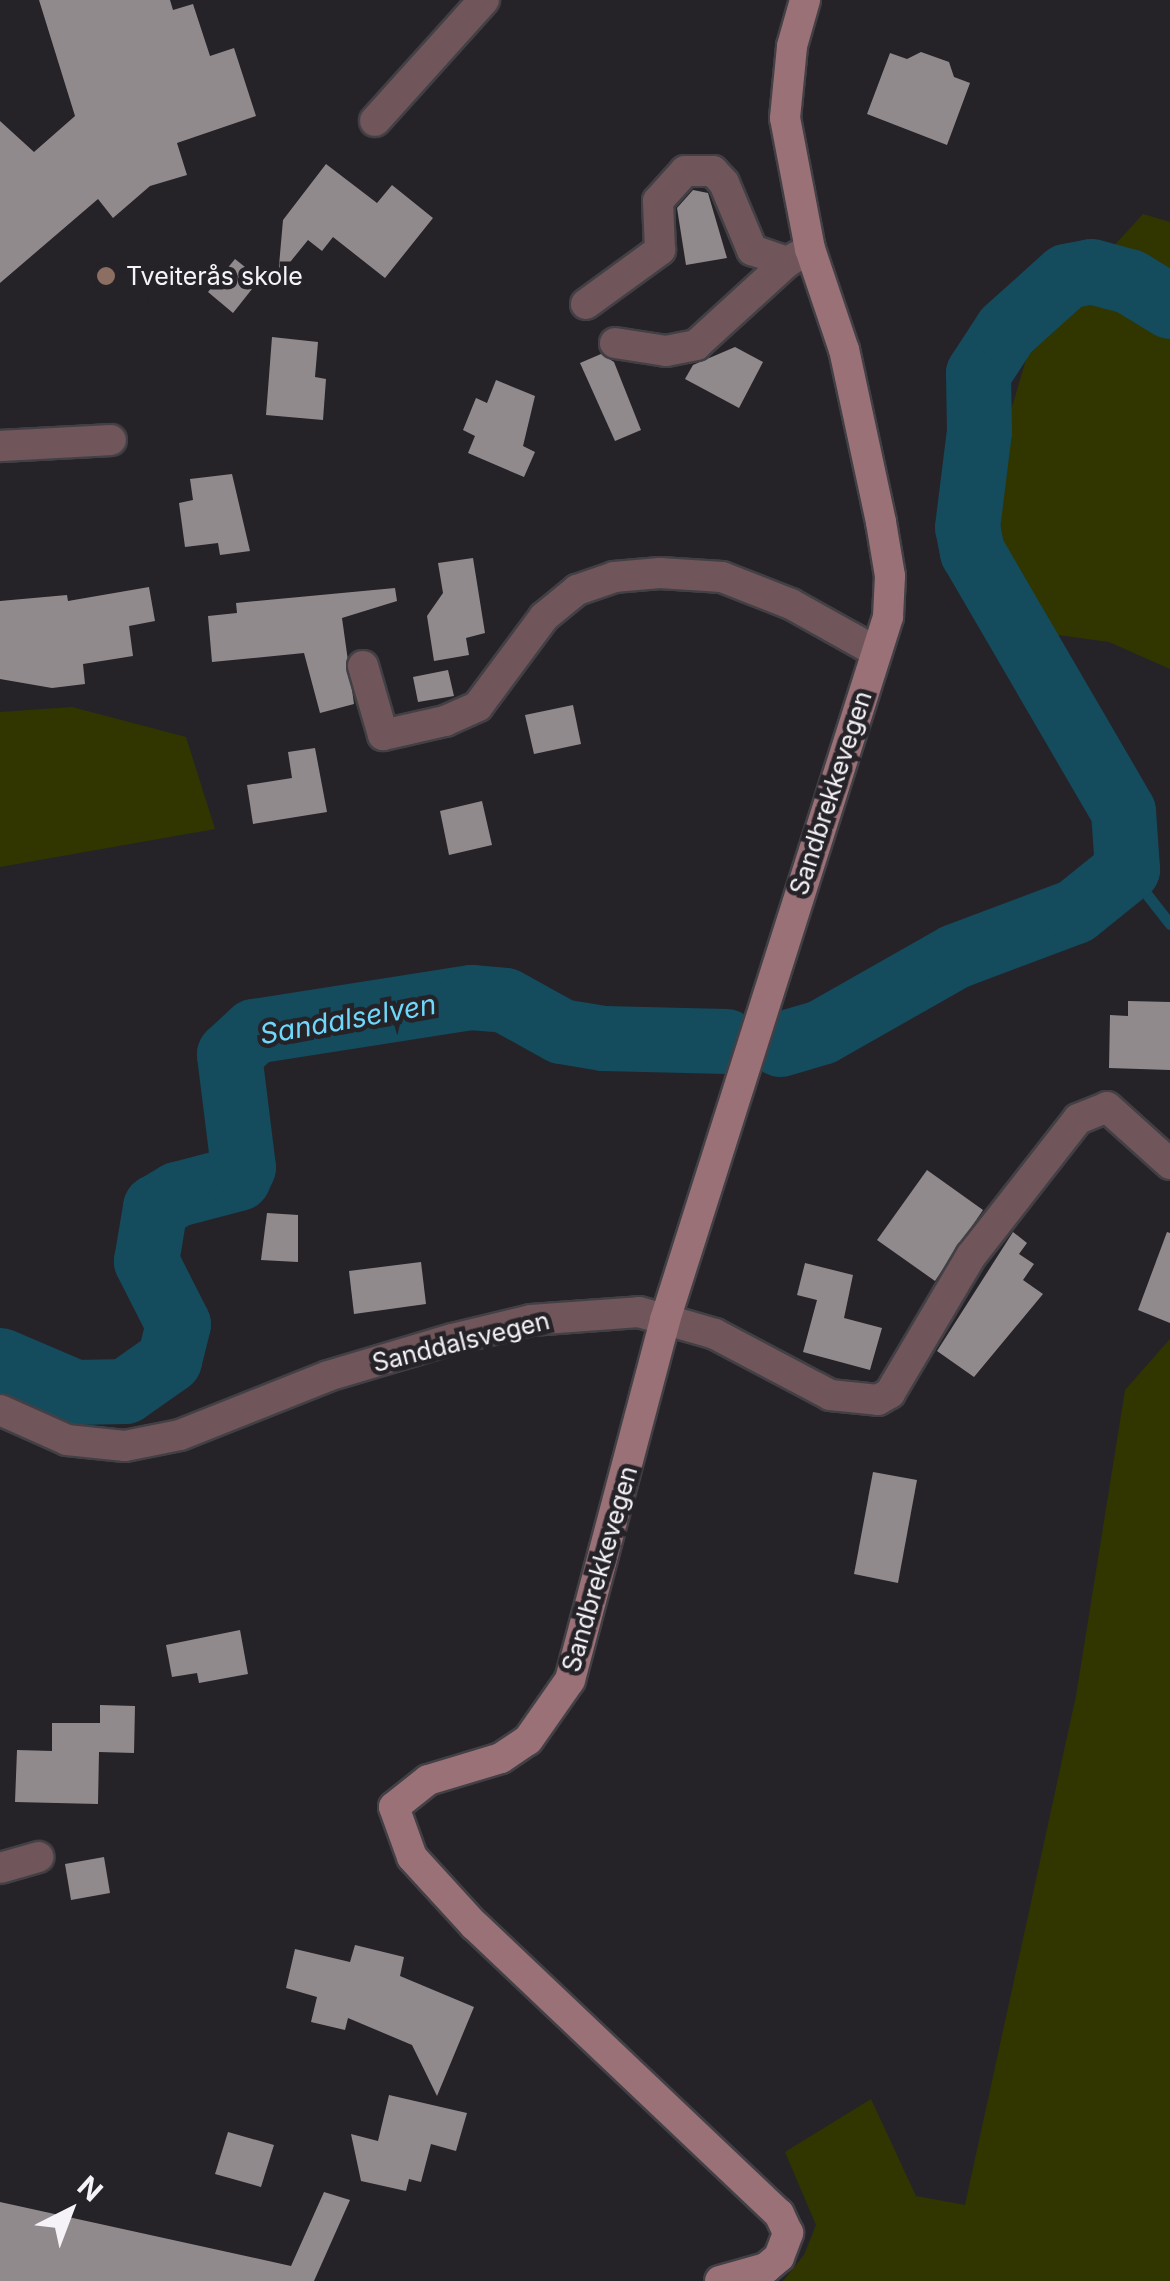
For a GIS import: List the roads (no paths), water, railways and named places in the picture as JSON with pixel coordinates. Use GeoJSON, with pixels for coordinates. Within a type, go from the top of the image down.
{"type":"FeatureCollection","features":[{"type":"Feature","properties":{"kind":"street"},"geometry":{"type":"LineString","coordinates":[[375,120],[484,0]]}},
{"type":"Feature","properties":{"kind":"street","name":"Sandbrekkevegen"},"geometry":{"type":"LineString","coordinates":[[720,2281],[766,2268],[779,2257],[788,2234],[779,2214],[475,1926],[412,1857],[394,1807],[428,1780],[500,1758],[552,1714],[570,1680],[665,1320],[876,652],[890,576],[844,350],[799,256],[785,118],[792,46],[805,0]]}},
{"type":"Feature","properties":{"kind":"street"},"geometry":{"type":"LineString","coordinates":[[586,304],[660,250],[658,201],[685,171],[713,172],[724,182],[752,250],[799,256]]}},
{"type":"Feature","properties":{"kind":"street"},"geometry":{"type":"LineString","coordinates":[[614,342],[666,351],[696,344],[799,256]]}},
{"type":"Feature","properties":{"kind":"street"},"geometry":{"type":"LineString","coordinates":[[0,446],[111,440]]}},
{"type":"Feature","properties":{"kind":"street"},"geometry":{"type":"LineString","coordinates":[[363,666],[383,735],[445,721],[478,706],[544,617],[576,590],[614,577],[660,572],[722,577],[791,604],[876,652]]}},
{"type":"Feature","properties":{"kind":"street","name":"Sanddalsvegen"},"geometry":{"type":"LineString","coordinates":[[0,1410],[67,1440],[124,1446],[212,1424],[328,1376],[532,1320],[639,1312],[715,1334],[830,1395],[878,1400],[890,1393],[972,1256],[1091,1109],[1107,1107],[1170,1164]]}},
{"type":"Feature","properties":{"kind":"street"},"geometry":{"type":"LineString","coordinates":[[0,1868],[38,1857]]}},
{"type":"Feature","properties":{"kind":"waterway"},"geometry":{"type":"LineString","coordinates":[[780,1044],[821,1032],[955,956],[1075,911],[1127,869],[1123,811],[972,552],[967,527],[979,431],[978,373],[1006,330],[1066,276],[1091,271],[1129,281],[1170,306]]}},
{"type":"Feature","properties":{"kind":"waterway"},"geometry":{"type":"LineString","coordinates":[[1127,869],[1170,924]]}},
{"type":"Feature","properties":{"kind":"waterway","name":"Sandalselven"},"geometry":{"type":"LineString","coordinates":[[0,1360],[75,1392],[125,1391],[169,1360],[178,1324],[146,1261],[155,1207],[177,1194],[238,1178],[243,1167],[229,1054],[254,1031],[471,997],[505,1000],[561,1031],[603,1038],[726,1041]]}},
{"type":"Feature","properties":{"kind":"place","name":"Tveiterås skole"},"geometry":{"type":"Point","coordinates":[106,276]}}]}
